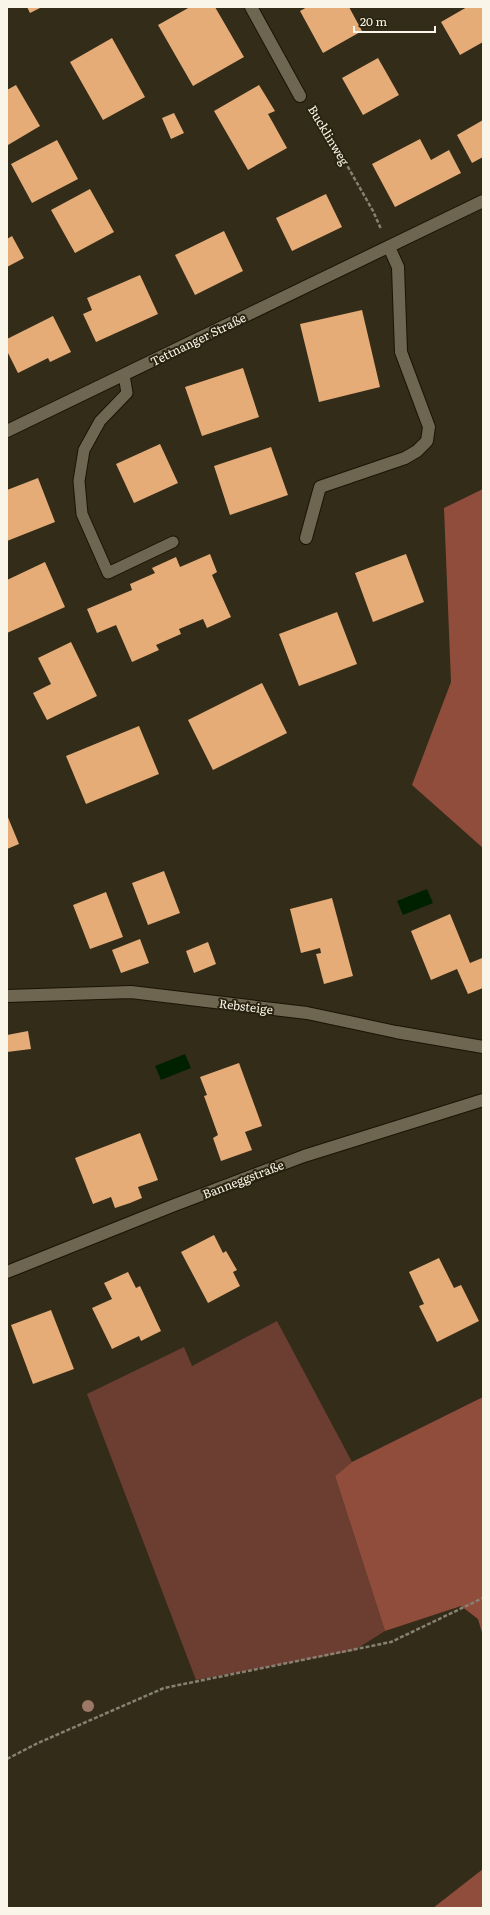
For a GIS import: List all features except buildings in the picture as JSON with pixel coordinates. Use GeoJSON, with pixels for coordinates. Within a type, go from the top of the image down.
{"type":"FeatureCollection","features":[{"type":"Feature","properties":{"kind":"street","name":"Bucklinweg"},"geometry":{"type":"LineString","coordinates":[[251,7],[300,96]]}},
{"type":"Feature","properties":{"kind":"street","name":"Tettnanger Straße"},"geometry":{"type":"LineString","coordinates":[[7,431],[483,201]]}},
{"type":"Feature","properties":{"kind":"street"},"geometry":{"type":"LineString","coordinates":[[306,538],[320,487],[405,458],[417,451],[427,441],[429,427],[401,352],[398,267],[388,247]]}},
{"type":"Feature","properties":{"kind":"street","name":"Rebsteige"},"geometry":{"type":"LineString","coordinates":[[7,996],[131,992],[307,1013],[396,1032],[483,1046]]}},
{"type":"Feature","properties":{"kind":"street","name":"Banneggstraße"},"geometry":{"type":"LineString","coordinates":[[7,1272],[172,1206],[304,1156],[483,1100]]}},
{"type":"Feature","properties":{"kind":"lane"},"geometry":{"type":"LineString","coordinates":[[124,375],[127,393],[100,421],[84,450],[79,481],[82,514],[108,573],[173,542]]}},
{"type":"Feature","properties":{"kind":"path","name":"Bucklinweg"},"geometry":{"type":"LineString","coordinates":[[300,96],[312,104],[373,211],[388,247]]}},
{"type":"Feature","properties":{"kind":"path"},"geometry":{"type":"LineString","coordinates":[[7,1759],[38,1743],[164,1688],[391,1642],[483,1598]]}},
{"type":"Feature","properties":{"kind":"shaded area"},"geometry":{"type":"Polygon","coordinates":[[[483,489],[483,848],[412,785],[451,682],[444,508],[483,489]]]}},
{"type":"Feature","properties":{"kind":"shaded area"},"geometry":{"type":"Polygon","coordinates":[[[427,889],[433,903],[403,915],[397,901],[427,889]]]}},
{"type":"Feature","properties":{"kind":"shaded area"},"geometry":{"type":"Polygon","coordinates":[[[185,1054],[191,1068],[161,1080],[155,1066],[185,1054]]]}},
{"type":"Feature","properties":{"kind":"shaded area"},"geometry":{"type":"Polygon","coordinates":[[[277,1321],[352,1462],[335,1476],[385,1631],[353,1651],[196,1680],[87,1394],[184,1347],[192,1366],[277,1321]]]}},
{"type":"Feature","properties":{"kind":"shaded area"},"geometry":{"type":"Polygon","coordinates":[[[483,1397],[483,1636],[478,1619],[461,1606],[385,1631],[335,1476],[352,1462],[483,1397]]]}},
{"type":"Feature","properties":{"kind":"shaded area"},"geometry":{"type":"Polygon","coordinates":[[[483,1869],[483,1908],[433,1908],[483,1869]]]}}]}
